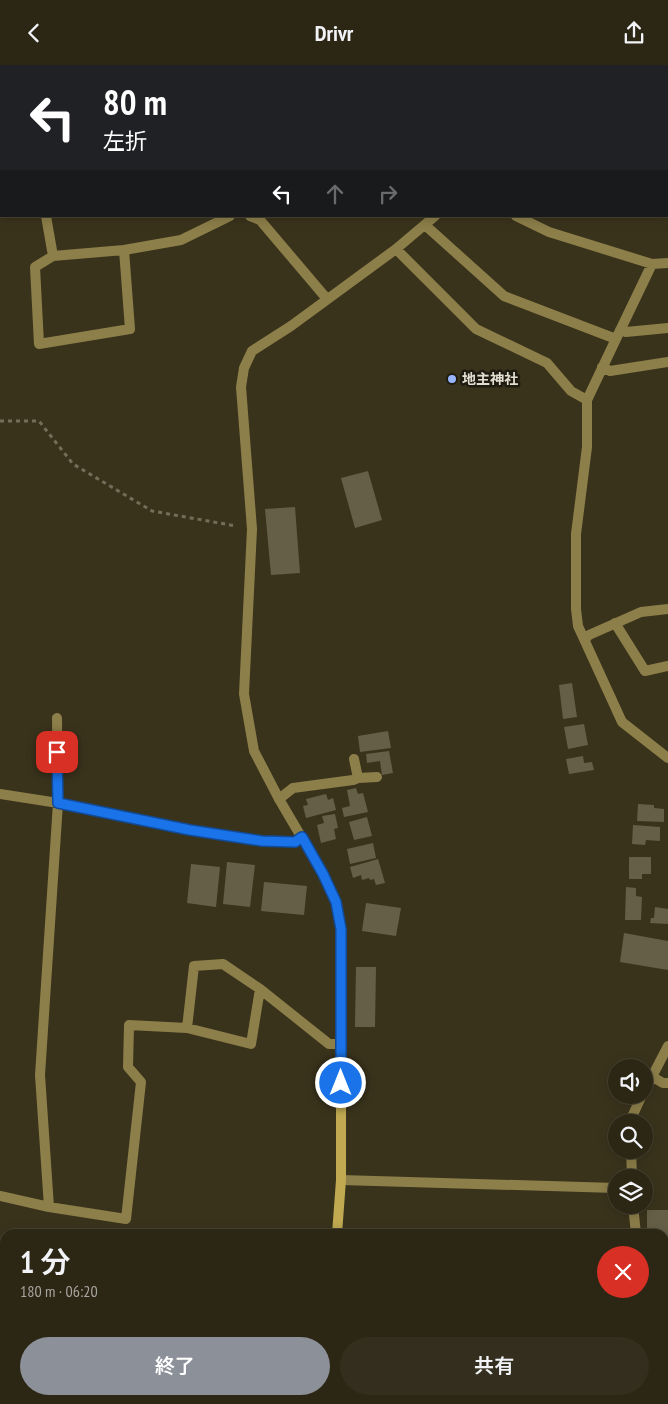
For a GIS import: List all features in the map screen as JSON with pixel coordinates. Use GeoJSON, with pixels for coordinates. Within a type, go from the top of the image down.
{"type":"FeatureCollection","features":[{"type":"Feature","properties":{"kind":"street"},"geometry":{"type":"LineString","coordinates":[[46,217],[53,256]]}},
{"type":"Feature","properties":{"kind":"street"},"geometry":{"type":"LineString","coordinates":[[124,250],[130,329],[38,344],[35,267],[53,256],[124,250],[181,240],[228,217]]}},
{"type":"Feature","properties":{"kind":"street"},"geometry":{"type":"LineString","coordinates":[[252,217],[260,220],[327,299]]}},
{"type":"Feature","properties":{"kind":"street"},"geometry":{"type":"LineString","coordinates":[[337,1229],[340,1180],[341,929],[336,902],[323,874],[279,799],[254,751],[244,694],[252,529],[242,394],[244,368],[252,351],[291,326],[396,249],[434,217]]}},
{"type":"Feature","properties":{"kind":"street"},"geometry":{"type":"LineString","coordinates":[[518,217],[549,231],[652,264],[668,263]]}},
{"type":"Feature","properties":{"kind":"street"},"geometry":{"type":"LineString","coordinates":[[425,225],[504,295],[618,334],[668,328]]}},
{"type":"Feature","properties":{"kind":"street"},"geometry":{"type":"LineString","coordinates":[[396,249],[476,329],[547,363],[571,391],[587,400]]}},
{"type":"Feature","properties":{"kind":"street"},"geometry":{"type":"LineString","coordinates":[[652,264],[587,400],[587,447],[576,534],[576,609],[578,626],[622,722],[668,758]]}},
{"type":"Feature","properties":{"kind":"street"},"geometry":{"type":"LineString","coordinates":[[602,367],[610,371],[668,362]]}},
{"type":"Feature","properties":{"kind":"street"},"geometry":{"type":"LineString","coordinates":[[585,639],[589,635],[642,612],[668,609]]}},
{"type":"Feature","properties":{"kind":"street"},"geometry":{"type":"LineString","coordinates":[[615,623],[645,671],[668,666]]}},
{"type":"Feature","properties":{"kind":"street"},"geometry":{"type":"LineString","coordinates":[[49,1207],[40,1075],[58,803],[57,717]]}},
{"type":"Feature","properties":{"kind":"street"},"geometry":{"type":"LineString","coordinates":[[354,759],[358,778]]}},
{"type":"Feature","properties":{"kind":"street"},"geometry":{"type":"LineString","coordinates":[[279,799],[292,788],[377,777]]}},
{"type":"Feature","properties":{"kind":"street"},"geometry":{"type":"LineString","coordinates":[[0,794],[58,803],[190,830],[262,841],[295,842],[302,837]]}},
{"type":"Feature","properties":{"kind":"street"},"geometry":{"type":"LineString","coordinates":[[187,1028],[194,966],[223,964],[260,989],[329,1044],[341,1044]]}},
{"type":"Feature","properties":{"kind":"street"},"geometry":{"type":"LineString","coordinates":[[0,1195],[49,1207],[126,1219],[141,1082],[128,1067],[129,1025],[187,1028],[250,1044],[260,989]]}},
{"type":"Feature","properties":{"kind":"street"},"geometry":{"type":"LineString","coordinates":[[653,1072],[668,1046]]}},
{"type":"Feature","properties":{"kind":"street"},"geometry":{"type":"LineString","coordinates":[[653,1077],[663,1083],[668,1083]]}},
{"type":"Feature","properties":{"kind":"street"},"geometry":{"type":"LineString","coordinates":[[340,1180],[608,1188]]}},
{"type":"Feature","properties":{"kind":"street"},"geometry":{"type":"LineString","coordinates":[[634,1214],[635,1229]]}},
{"type":"Feature","properties":{"kind":"path"},"geometry":{"type":"LineString","coordinates":[[0,421],[39,421],[73,463],[152,511],[252,529]]}},
{"type":"Feature","properties":{"kind":"building"},"geometry":{"type":"Polygon","coordinates":[[[368,471],[382,520],[355,528],[341,478],[368,471]]]}},
{"type":"Feature","properties":{"kind":"building"},"geometry":{"type":"Polygon","coordinates":[[[295,507],[300,573],[271,575],[265,509],[295,507]]]}},
{"type":"Feature","properties":{"kind":"building"},"geometry":{"type":"Polygon","coordinates":[[[572,683],[577,717],[563,719],[559,685],[572,683]]]}},
{"type":"Feature","properties":{"kind":"building"},"geometry":{"type":"Polygon","coordinates":[[[584,724],[588,745],[568,749],[564,727],[584,724]]]}},
{"type":"Feature","properties":{"kind":"building"},"geometry":{"type":"Polygon","coordinates":[[[388,731],[391,748],[360,752],[358,736],[388,731]]]}},
{"type":"Feature","properties":{"kind":"building"},"geometry":{"type":"Polygon","coordinates":[[[389,751],[393,773],[382,775],[380,761],[367,763],[366,754],[389,751]]]}},
{"type":"Feature","properties":{"kind":"building"},"geometry":{"type":"Polygon","coordinates":[[[583,756],[584,763],[592,762],[594,770],[569,774],[566,759],[583,756]]]}},
{"type":"Feature","properties":{"kind":"building"},"geometry":{"type":"Polygon","coordinates":[[[356,788],[358,794],[363,793],[368,812],[344,817],[342,808],[350,806],[347,790],[356,788]]]}},
{"type":"Feature","properties":{"kind":"building"},"geometry":{"type":"Polygon","coordinates":[[[326,794],[328,800],[333,798],[336,810],[306,818],[303,806],[308,805],[306,799],[326,794]]]}},
{"type":"Feature","properties":{"kind":"building"},"geometry":{"type":"Polygon","coordinates":[[[638,804],[654,805],[654,808],[664,809],[664,822],[637,821],[638,804]]]}},
{"type":"Feature","properties":{"kind":"building"},"geometry":{"type":"Polygon","coordinates":[[[335,814],[338,828],[334,829],[336,839],[321,843],[317,825],[324,823],[322,816],[335,814]]]}},
{"type":"Feature","properties":{"kind":"building"},"geometry":{"type":"Polygon","coordinates":[[[367,817],[372,836],[354,840],[349,822],[367,817]]]}},
{"type":"Feature","properties":{"kind":"building"},"geometry":{"type":"Polygon","coordinates":[[[633,825],[660,827],[660,841],[646,840],[645,845],[632,844],[633,825]]]}},
{"type":"Feature","properties":{"kind":"building"},"geometry":{"type":"Polygon","coordinates":[[[373,843],[376,858],[350,864],[347,849],[373,843]]]}},
{"type":"Feature","properties":{"kind":"building"},"geometry":{"type":"Polygon","coordinates":[[[629,857],[651,857],[651,874],[642,874],[642,879],[629,879],[629,857]]]}},
{"type":"Feature","properties":{"kind":"building"},"geometry":{"type":"Polygon","coordinates":[[[378,859],[385,883],[376,885],[374,879],[362,880],[361,875],[353,878],[350,867],[378,859]]]}},
{"type":"Feature","properties":{"kind":"building"},"geometry":{"type":"Polygon","coordinates":[[[227,862],[255,865],[250,907],[223,904],[227,862]]]}},
{"type":"Feature","properties":{"kind":"building"},"geometry":{"type":"Polygon","coordinates":[[[191,864],[220,867],[216,907],[187,903],[191,864]]]}},
{"type":"Feature","properties":{"kind":"building"},"geometry":{"type":"Polygon","coordinates":[[[264,882],[307,886],[304,915],[261,911],[264,882]]]}},
{"type":"Feature","properties":{"kind":"building"},"geometry":{"type":"Polygon","coordinates":[[[626,887],[636,888],[636,896],[642,897],[641,920],[625,920],[626,887]]]}},
{"type":"Feature","properties":{"kind":"building"},"geometry":{"type":"Polygon","coordinates":[[[366,903],[401,908],[396,936],[362,931],[366,903]]]}},
{"type":"Feature","properties":{"kind":"building"},"geometry":{"type":"Polygon","coordinates":[[[655,907],[668,909],[668,924],[650,923],[651,918],[654,918],[655,907]]]}},
{"type":"Feature","properties":{"kind":"building"},"geometry":{"type":"Polygon","coordinates":[[[624,933],[668,941],[668,970],[620,962],[624,933]]]}},
{"type":"Feature","properties":{"kind":"building"},"geometry":{"type":"Polygon","coordinates":[[[356,967],[376,967],[375,1027],[355,1027],[356,967]]]}},
{"type":"Feature","properties":{"kind":"building"},"geometry":{"type":"Polygon","coordinates":[[[653,1210],[668,1210],[668,1229],[647,1229],[647,1214],[653,1214],[653,1210]]]}},
{"type":"Feature","properties":{"kind":"place","name":"地主神社"},"geometry":{"type":"Point","coordinates":[452,379]}},
{"type":"Feature","properties":{"kind":"route"},"geometry":{"type":"LineString","coordinates":[[57,752],[58,803],[190,830],[262,841],[295,842],[302,837],[336,902],[341,929],[341,1083]]}}]}
